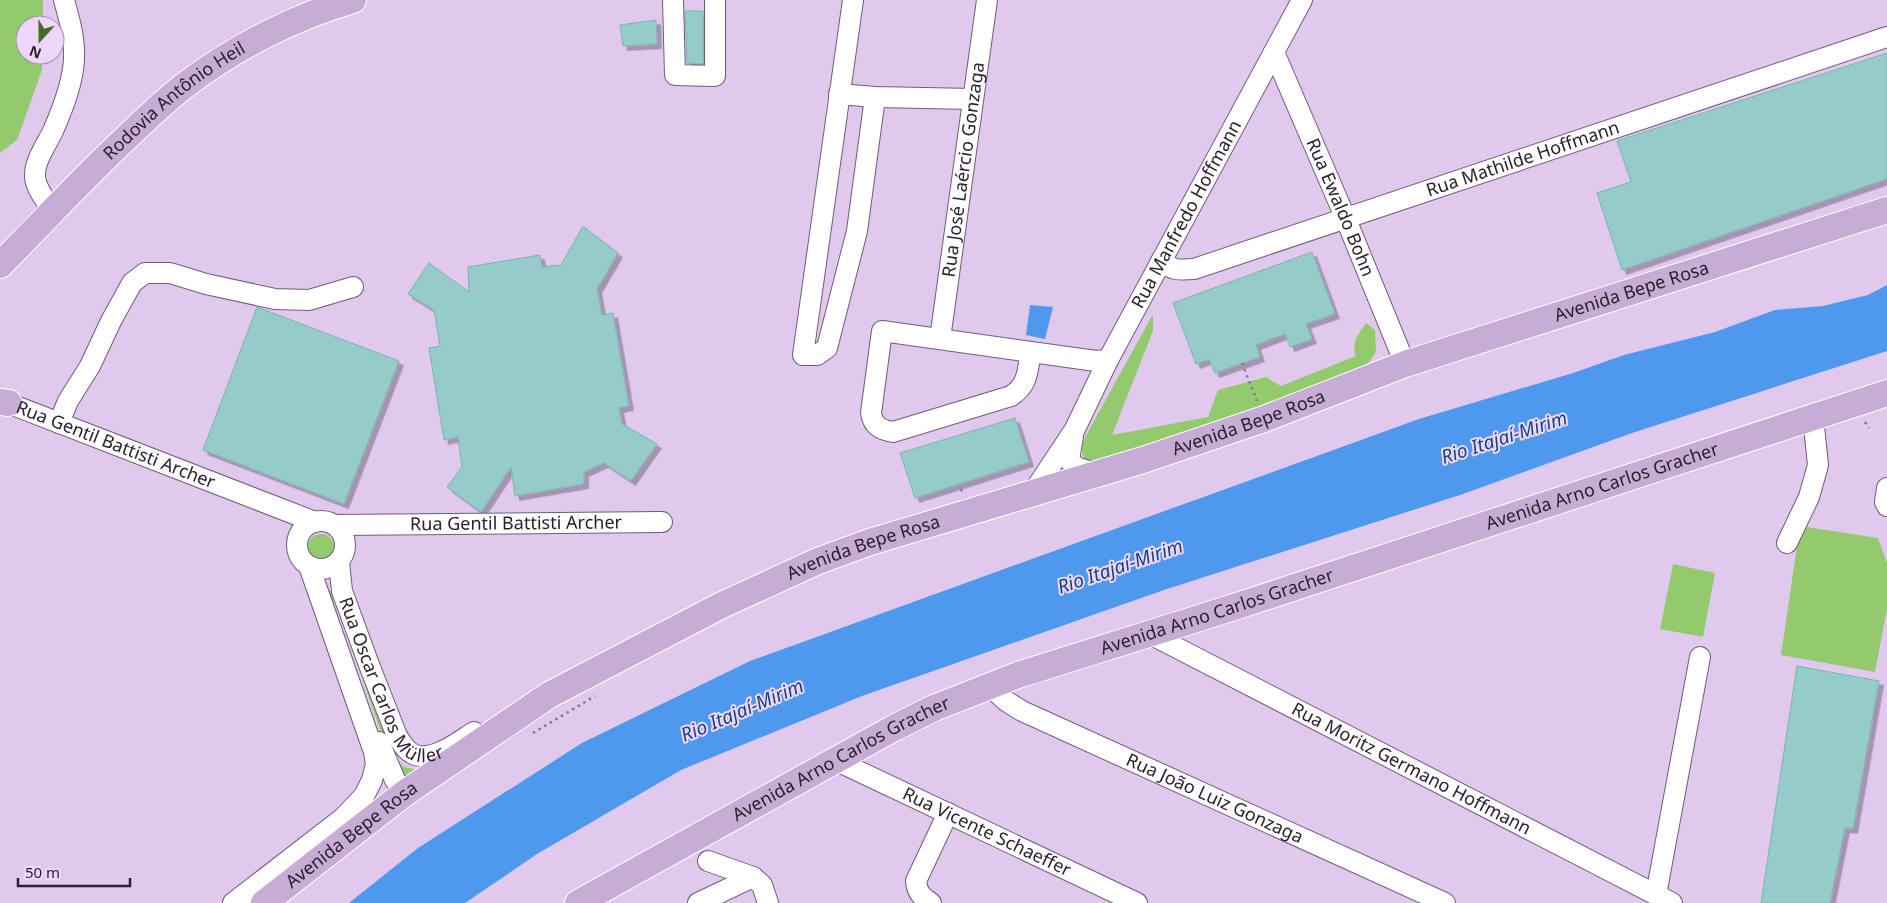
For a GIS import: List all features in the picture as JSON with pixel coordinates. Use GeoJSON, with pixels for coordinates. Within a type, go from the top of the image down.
{"type":"FeatureCollection","features":[{"type":"Feature","properties":{"kind":"main road","name":"Rodovia Antônio Heil"},"geometry":{"type":"LineString","coordinates":[[0,265],[157,108],[203,72],[224,57],[303,18],[353,0]]}},
{"type":"Feature","properties":{"kind":"main road","name":"Avenida Bepe Rosa"},"geometry":{"type":"LineString","coordinates":[[264,903],[405,793],[550,695],[722,604],[818,561],[870,542],[1032,494],[1264,419],[1405,364],[1887,210]]}},
{"type":"Feature","properties":{"kind":"main road","name":"Rodovia Antônio Heil"},"geometry":{"type":"LineString","coordinates":[[0,279],[24,241]]}},
{"type":"Feature","properties":{"kind":"main road","name":"Avenida Arno Carlos Gracher"},"geometry":{"type":"LineString","coordinates":[[578,903],[892,729],[934,708],[1018,675],[1150,634],[1887,393]]}},
{"type":"Feature","properties":{"kind":"main road","name":"Avenida Bepe Rosa"},"geometry":{"type":"LineString","coordinates":[[282,903],[377,830],[470,763],[621,659]]}},
{"type":"Feature","properties":{"kind":"main road","name":"Rua Oscar Carlos Müller"},"geometry":{"type":"LineString","coordinates":[[405,793],[417,794],[459,764],[470,763]]}},
{"type":"Feature","properties":{"kind":"street"},"geometry":{"type":"LineString","coordinates":[[53,211],[37,187],[35,176],[38,163],[54,129],[70,80],[74,55],[72,31],[64,0]]}},
{"type":"Feature","properties":{"kind":"street"},"geometry":{"type":"LineString","coordinates":[[673,0],[675,74],[716,76],[715,0]]}},
{"type":"Feature","properties":{"kind":"street"},"geometry":{"type":"LineString","coordinates":[[853,0],[804,355],[817,355],[827,348],[857,231],[875,97]]}},
{"type":"Feature","properties":{"kind":"street","name":"Rua José Laércio Gonzaga"},"geometry":{"type":"LineString","coordinates":[[940,339],[987,0]]}},
{"type":"Feature","properties":{"kind":"street","name":"Rua Manfredo Hoffmann"},"geometry":{"type":"LineString","coordinates":[[1032,494],[1075,429],[1108,360],[1302,0]]}},
{"type":"Feature","properties":{"kind":"street","name":"Rua Mathilde Hoffmann"},"geometry":{"type":"LineString","coordinates":[[1161,261],[1175,270],[1194,269],[1887,37]]}},
{"type":"Feature","properties":{"kind":"street","name":"Rua Ewaldo Bohn"},"geometry":{"type":"LineString","coordinates":[[1274,52],[1345,217],[1405,364]]}},
{"type":"Feature","properties":{"kind":"street"},"geometry":{"type":"LineString","coordinates":[[839,94],[875,97],[973,98]]}},
{"type":"Feature","properties":{"kind":"street"},"geometry":{"type":"LineString","coordinates":[[59,424],[68,401],[90,366],[111,321],[132,283],[145,273],[170,273],[275,299],[309,300],[353,288]]}},
{"type":"Feature","properties":{"kind":"street"},"geometry":{"type":"LineString","coordinates":[[1031,352],[1026,381],[1011,396],[894,432],[885,431],[872,420],[871,413],[882,330],[1096,361],[1108,360]]}},
{"type":"Feature","properties":{"kind":"street","name":"Rua Gentil Battisti Archer"},"geometry":{"type":"LineString","coordinates":[[3,402],[314,522]]}},
{"type":"Feature","properties":{"kind":"street"},"geometry":{"type":"LineString","coordinates":[[1787,542],[1809,497],[1818,465],[1812,417]]}},
{"type":"Feature","properties":{"kind":"street","name":"Rua Manfredo Hoffmann"},"geometry":{"type":"LineString","coordinates":[[1075,429],[1069,460],[1076,467],[1096,474]]}},
{"type":"Feature","properties":{"kind":"street"},"geometry":{"type":"LineString","coordinates":[[1887,488],[1885,502],[1887,506]]}},
{"type":"Feature","properties":{"kind":"street","name":"Rua Gentil Battisti Archer"},"geometry":{"type":"LineString","coordinates":[[258,501],[282,518],[298,539]]}},
{"type":"Feature","properties":{"kind":"street"},"geometry":{"type":"LineString","coordinates":[[314,522],[328,522],[340,533],[344,553],[339,562],[324,569],[309,566],[299,554],[298,539],[301,531],[314,522]]}},
{"type":"Feature","properties":{"kind":"street","name":"Rua Gentil Battisti Archer"},"geometry":{"type":"LineString","coordinates":[[340,533],[370,525],[662,522]]}},
{"type":"Feature","properties":{"kind":"street","name":"Rua Oscar Carlos Müller"},"geometry":{"type":"LineString","coordinates":[[339,562],[342,590],[397,736],[404,746],[414,754],[422,756],[453,745],[609,650],[659,638]]}},
{"type":"Feature","properties":{"kind":"street","name":"Rua Oscar Carlos Müller"},"geometry":{"type":"LineString","coordinates":[[232,903],[343,818],[364,796],[372,780],[376,764],[374,752],[309,566]]}},
{"type":"Feature","properties":{"kind":"street","name":"Rua Oscar Carlos Müller"},"geometry":{"type":"LineString","coordinates":[[320,598],[331,609],[382,750],[395,780],[405,793]]}},
{"type":"Feature","properties":{"kind":"street","name":"Rua Moritz Germano Hoffmann"},"geometry":{"type":"LineString","coordinates":[[1150,634],[1664,899]]}},
{"type":"Feature","properties":{"kind":"street"},"geometry":{"type":"LineString","coordinates":[[1664,899],[1700,657]]}},
{"type":"Feature","properties":{"kind":"street","name":"Rua João Luiz Gonzaga"},"geometry":{"type":"LineString","coordinates":[[991,687],[1006,701],[1022,711],[1445,903]]}},
{"type":"Feature","properties":{"kind":"street","name":"Rua Vicente Schaeffer"},"geometry":{"type":"LineString","coordinates":[[835,760],[1137,903]]}},
{"type":"Feature","properties":{"kind":"street"},"geometry":{"type":"LineString","coordinates":[[931,903],[917,890],[916,881],[948,812]]}},
{"type":"Feature","properties":{"kind":"street"},"geometry":{"type":"LineString","coordinates":[[692,839],[708,862],[721,891]]}},
{"type":"Feature","properties":{"kind":"street"},"geometry":{"type":"LineString","coordinates":[[708,862],[753,877],[762,885],[768,903]]}},
{"type":"Feature","properties":{"kind":"street"},"geometry":{"type":"LineString","coordinates":[[698,903],[753,877]]}},
{"type":"Feature","properties":{"kind":"path"},"geometry":{"type":"LineString","coordinates":[[1242,363],[1258,405]]}},
{"type":"Feature","properties":{"kind":"path"},"geometry":{"type":"LineString","coordinates":[[528,734],[600,692]]}},
{"type":"Feature","properties":{"kind":"green space"},"geometry":{"type":"Polygon","coordinates":[[[0,0],[43,0],[43,15],[15,15],[15,65],[42,65],[42,70],[17,140],[0,153],[0,0]]]}},
{"type":"Feature","properties":{"kind":"green space"},"geometry":{"type":"Polygon","coordinates":[[[1153,314],[1153,331],[1112,435],[1208,417],[1218,390],[1266,377],[1281,386],[1356,356],[1355,343],[1366,323],[1375,330],[1376,352],[1364,369],[1105,464],[1086,462],[1082,453],[1083,441],[1153,314]]]}},
{"type":"Feature","properties":{"kind":"green space"},"geometry":{"type":"Polygon","coordinates":[[[1800,526],[1878,538],[1887,563],[1887,609],[1875,672],[1781,655],[1800,526]]]}},
{"type":"Feature","properties":{"kind":"green space"},"geometry":{"type":"Polygon","coordinates":[[[321,534],[330,538],[334,547],[330,556],[321,560],[312,556],[308,547],[312,538],[321,534]]]}},
{"type":"Feature","properties":{"kind":"green space"},"geometry":{"type":"Polygon","coordinates":[[[1673,564],[1715,573],[1703,637],[1660,629],[1673,564]]]}},
{"type":"Feature","properties":{"kind":"green space"},"geometry":{"type":"Polygon","coordinates":[[[336,590],[398,761],[404,767],[418,770],[408,778],[402,776],[392,765],[337,604],[325,592],[336,590]]]}},
{"type":"Feature","properties":{"kind":"water","name":"Rio Itajaí-Mirim"},"geometry":{"type":"Polygon","coordinates":[[[1887,285],[1887,351],[1632,433],[1463,494],[1164,590],[862,696],[681,770],[537,854],[465,903],[349,903],[418,848],[582,743],[750,661],[1419,419],[1573,373],[1624,355],[1715,332],[1775,310],[1823,306],[1868,295],[1887,285]]]}},
{"type":"Feature","properties":{"kind":"water"},"geometry":{"type":"Polygon","coordinates":[[[1030,305],[1053,307],[1045,339],[1026,335],[1030,305]]]}},
{"type":"Feature","properties":{"kind":"building"},"geometry":{"type":"Polygon","coordinates":[[[685,11],[703,11],[703,64],[687,63],[685,11]]]}},
{"type":"Feature","properties":{"kind":"building"},"geometry":{"type":"Polygon","coordinates":[[[656,20],[657,44],[623,46],[620,25],[656,20]]]}},
{"type":"Feature","properties":{"kind":"building"},"geometry":{"type":"Polygon","coordinates":[[[1887,53],[1887,179],[1622,270],[1597,193],[1631,182],[1617,141],[1887,53]]]}},
{"type":"Feature","properties":{"kind":"building"},"geometry":{"type":"Polygon","coordinates":[[[583,226],[618,253],[597,289],[602,315],[613,313],[629,406],[619,408],[622,424],[657,444],[631,481],[604,463],[584,472],[584,484],[515,496],[511,467],[481,512],[447,487],[462,467],[458,437],[444,440],[429,348],[440,346],[434,310],[408,294],[429,263],[469,292],[468,267],[540,255],[542,267],[561,265],[583,226]]]}},
{"type":"Feature","properties":{"kind":"building"},"geometry":{"type":"Polygon","coordinates":[[[1312,252],[1335,314],[1306,324],[1312,339],[1290,347],[1285,334],[1256,345],[1260,357],[1215,373],[1209,359],[1196,364],[1173,303],[1312,252]]]}},
{"type":"Feature","properties":{"kind":"building"},"geometry":{"type":"Polygon","coordinates":[[[257,307],[399,361],[344,504],[203,450],[257,307]]]}},
{"type":"Feature","properties":{"kind":"building"},"geometry":{"type":"Polygon","coordinates":[[[1015,418],[1029,462],[915,498],[900,453],[1015,418]]]}},
{"type":"Feature","properties":{"kind":"building"},"geometry":{"type":"Polygon","coordinates":[[[1797,666],[1879,681],[1853,829],[1845,828],[1830,903],[1761,903],[1797,666]]]}}]}
